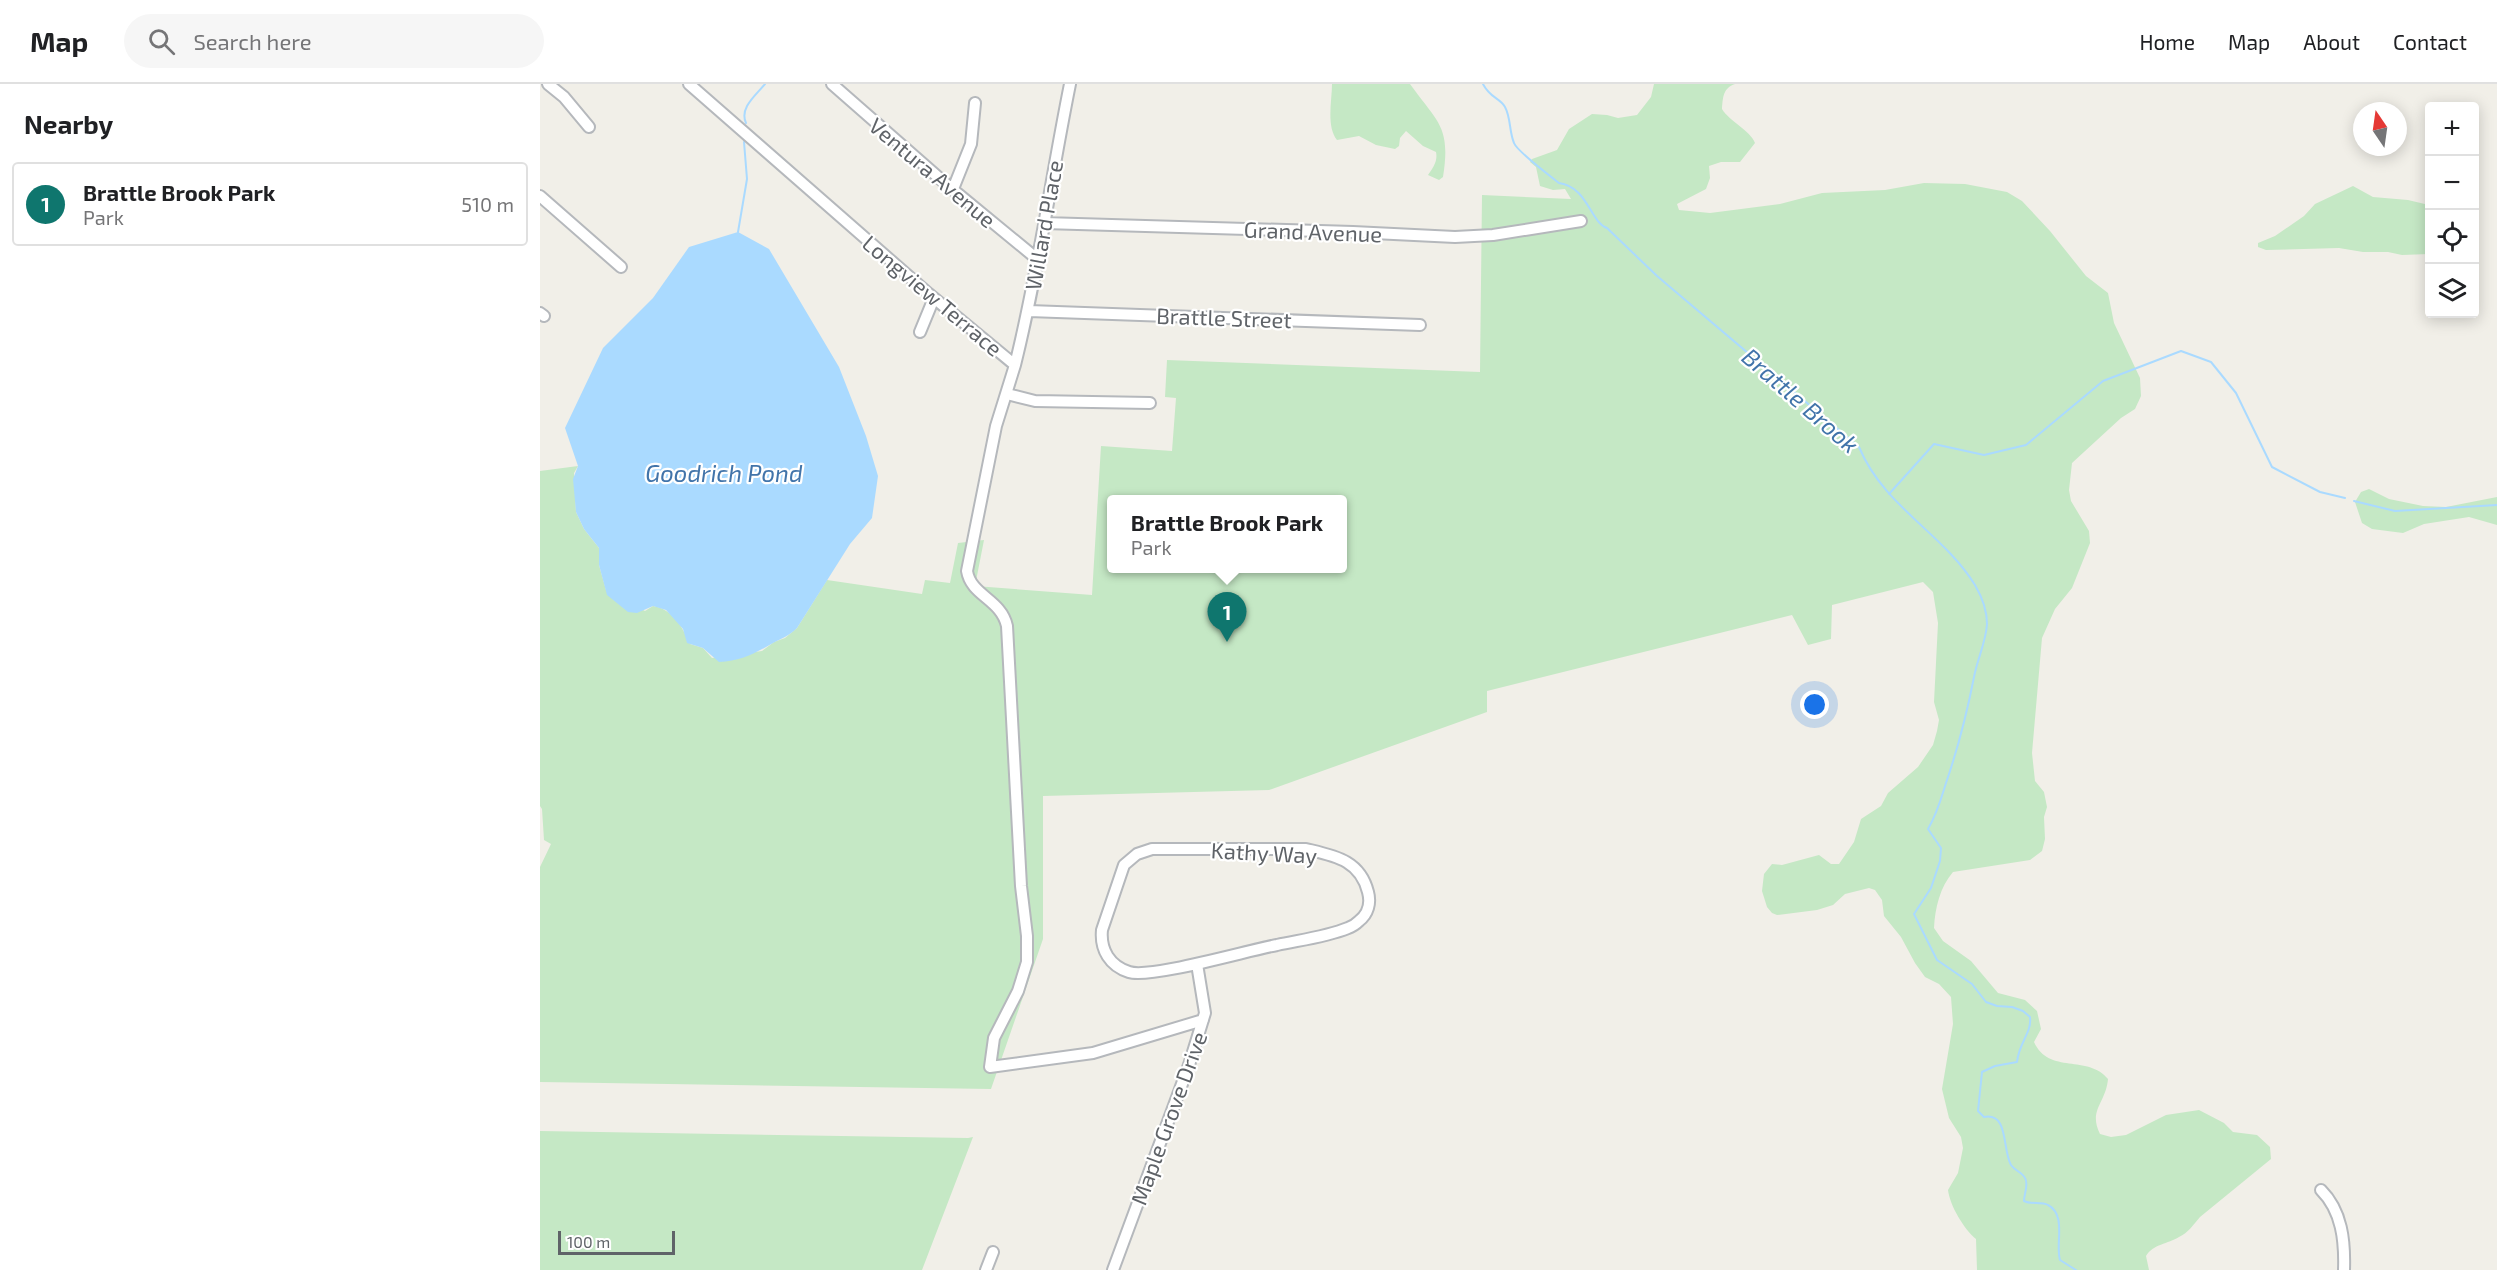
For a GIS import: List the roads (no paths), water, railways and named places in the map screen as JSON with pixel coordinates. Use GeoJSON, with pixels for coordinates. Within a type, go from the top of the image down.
{"type":"FeatureCollection","features":[{"type":"Feature","properties":{"kind":"street"},"geometry":{"type":"LineString","coordinates":[[548,84],[564,97],[589,127]]}},
{"type":"Feature","properties":{"kind":"street","name":"Longview Terrace"},"geometry":{"type":"LineString","coordinates":[[689,84],[934,298],[1015,365],[996,426],[967,574],[975,589],[999,608],[1005,617],[1007,626],[1021,886],[1027,936],[1027,962],[1018,991],[994,1038],[990,1066],[1093,1053],[1203,1020]]}},
{"type":"Feature","properties":{"kind":"street","name":"Ventura Avenue"},"geometry":{"type":"LineString","coordinates":[[832,84],[1036,258]]}},
{"type":"Feature","properties":{"kind":"street","name":"Willard Place"},"geometry":{"type":"LineString","coordinates":[[1015,365],[1029,311],[1036,258],[1070,84]]}},
{"type":"Feature","properties":{"kind":"street"},"geometry":{"type":"LineString","coordinates":[[953,189],[968,156],[974,132],[975,103]]}},
{"type":"Feature","properties":{"kind":"street"},"geometry":{"type":"LineString","coordinates":[[540,196],[621,267]]}},
{"type":"Feature","properties":{"kind":"street","name":"Grand Avenue"},"geometry":{"type":"LineString","coordinates":[[1044,223],[1455,237],[1493,235],[1581,220]]}},
{"type":"Feature","properties":{"kind":"street"},"geometry":{"type":"LineString","coordinates":[[920,332],[934,298]]}},
{"type":"Feature","properties":{"kind":"street","name":"Brattle Street"},"geometry":{"type":"LineString","coordinates":[[1029,311],[1420,325]]}},
{"type":"Feature","properties":{"kind":"street"},"geometry":{"type":"LineString","coordinates":[[1007,394],[1035,401],[1150,403]]}},
{"type":"Feature","properties":{"kind":"street","name":"Kathy Way"},"geometry":{"type":"LineString","coordinates":[[1152,849],[1306,849],[1352,864],[1365,880],[1370,897],[1369,908],[1360,921],[1348,928],[1197,964],[1144,974],[1131,973],[1113,963],[1105,954],[1101,940],[1102,930],[1124,865],[1137,854],[1152,849]]}},
{"type":"Feature","properties":{"kind":"street","name":"Maple Grove Drive"},"geometry":{"type":"LineString","coordinates":[[1113,1270],[1189,1065],[1203,1020],[1204,1002],[1197,964]]}},
{"type":"Feature","properties":{"kind":"street"},"geometry":{"type":"LineString","coordinates":[[2321,1190],[2331,1200],[2337,1211],[2344,1253],[2344,1270]]}},
{"type":"Feature","properties":{"kind":"street"},"geometry":{"type":"LineString","coordinates":[[986,1270],[993,1252]]}},
{"type":"Feature","properties":{"kind":"water","name":"Goodrich Pond"},"geometry":{"type":"Polygon","coordinates":[[[738,232],[769,249],[839,367],[866,436],[878,476],[872,518],[850,544],[797,628],[753,654],[719,662],[703,648],[687,643],[683,629],[666,610],[653,606],[637,613],[628,612],[607,595],[599,565],[599,548],[584,529],[576,512],[573,479],[578,466],[565,428],[603,348],[653,298],[689,247],[738,232]]]}},
{"type":"Feature","properties":{"kind":"waterway"},"geometry":{"type":"LineString","coordinates":[[746,123],[744,117],[747,107],[765,84]]}},
{"type":"Feature","properties":{"kind":"waterway"},"geometry":{"type":"LineString","coordinates":[[1483,84],[1505,107],[1516,147],[1559,183],[1576,191],[1601,225],[1607,228],[1657,276],[1859,447],[1883,487],[1947,550],[1978,590],[1986,614],[1985,637],[1954,757],[1934,818],[1928,829],[1941,848],[1940,861],[1931,888],[1914,914],[1937,960],[1972,984],[1986,1002],[1997,1006],[2012,1007],[2023,1011],[2030,1017],[2029,1028],[2017,1062],[1995,1066],[1982,1072],[1978,1111],[1984,1117],[1998,1120],[2004,1133],[2011,1165],[2026,1180],[2024,1201],[2045,1204],[2054,1210],[2059,1223],[2060,1260],[2076,1270]]}},
{"type":"Feature","properties":{"kind":"waterway"},"geometry":{"type":"LineString","coordinates":[[738,232],[747,179],[744,142]]}},
{"type":"Feature","properties":{"kind":"waterway","name":"Brattle Brook"},"geometry":{"type":"LineString","coordinates":[[1889,494],[1934,444],[1984,455],[2026,445],[2103,381],[2181,351],[2211,362],[2236,393],[2272,467],[2320,492],[2345,498]]}},
{"type":"Feature","properties":{"kind":"waterway","name":"Brattle Brook"},"geometry":{"type":"LineString","coordinates":[[2354,501],[2395,511],[2497,505]]}},
{"type":"Feature","properties":{"kind":"place","name":"Brattle Brook Park"},"geometry":{"type":"Point","coordinates":[1227,642]}}]}
